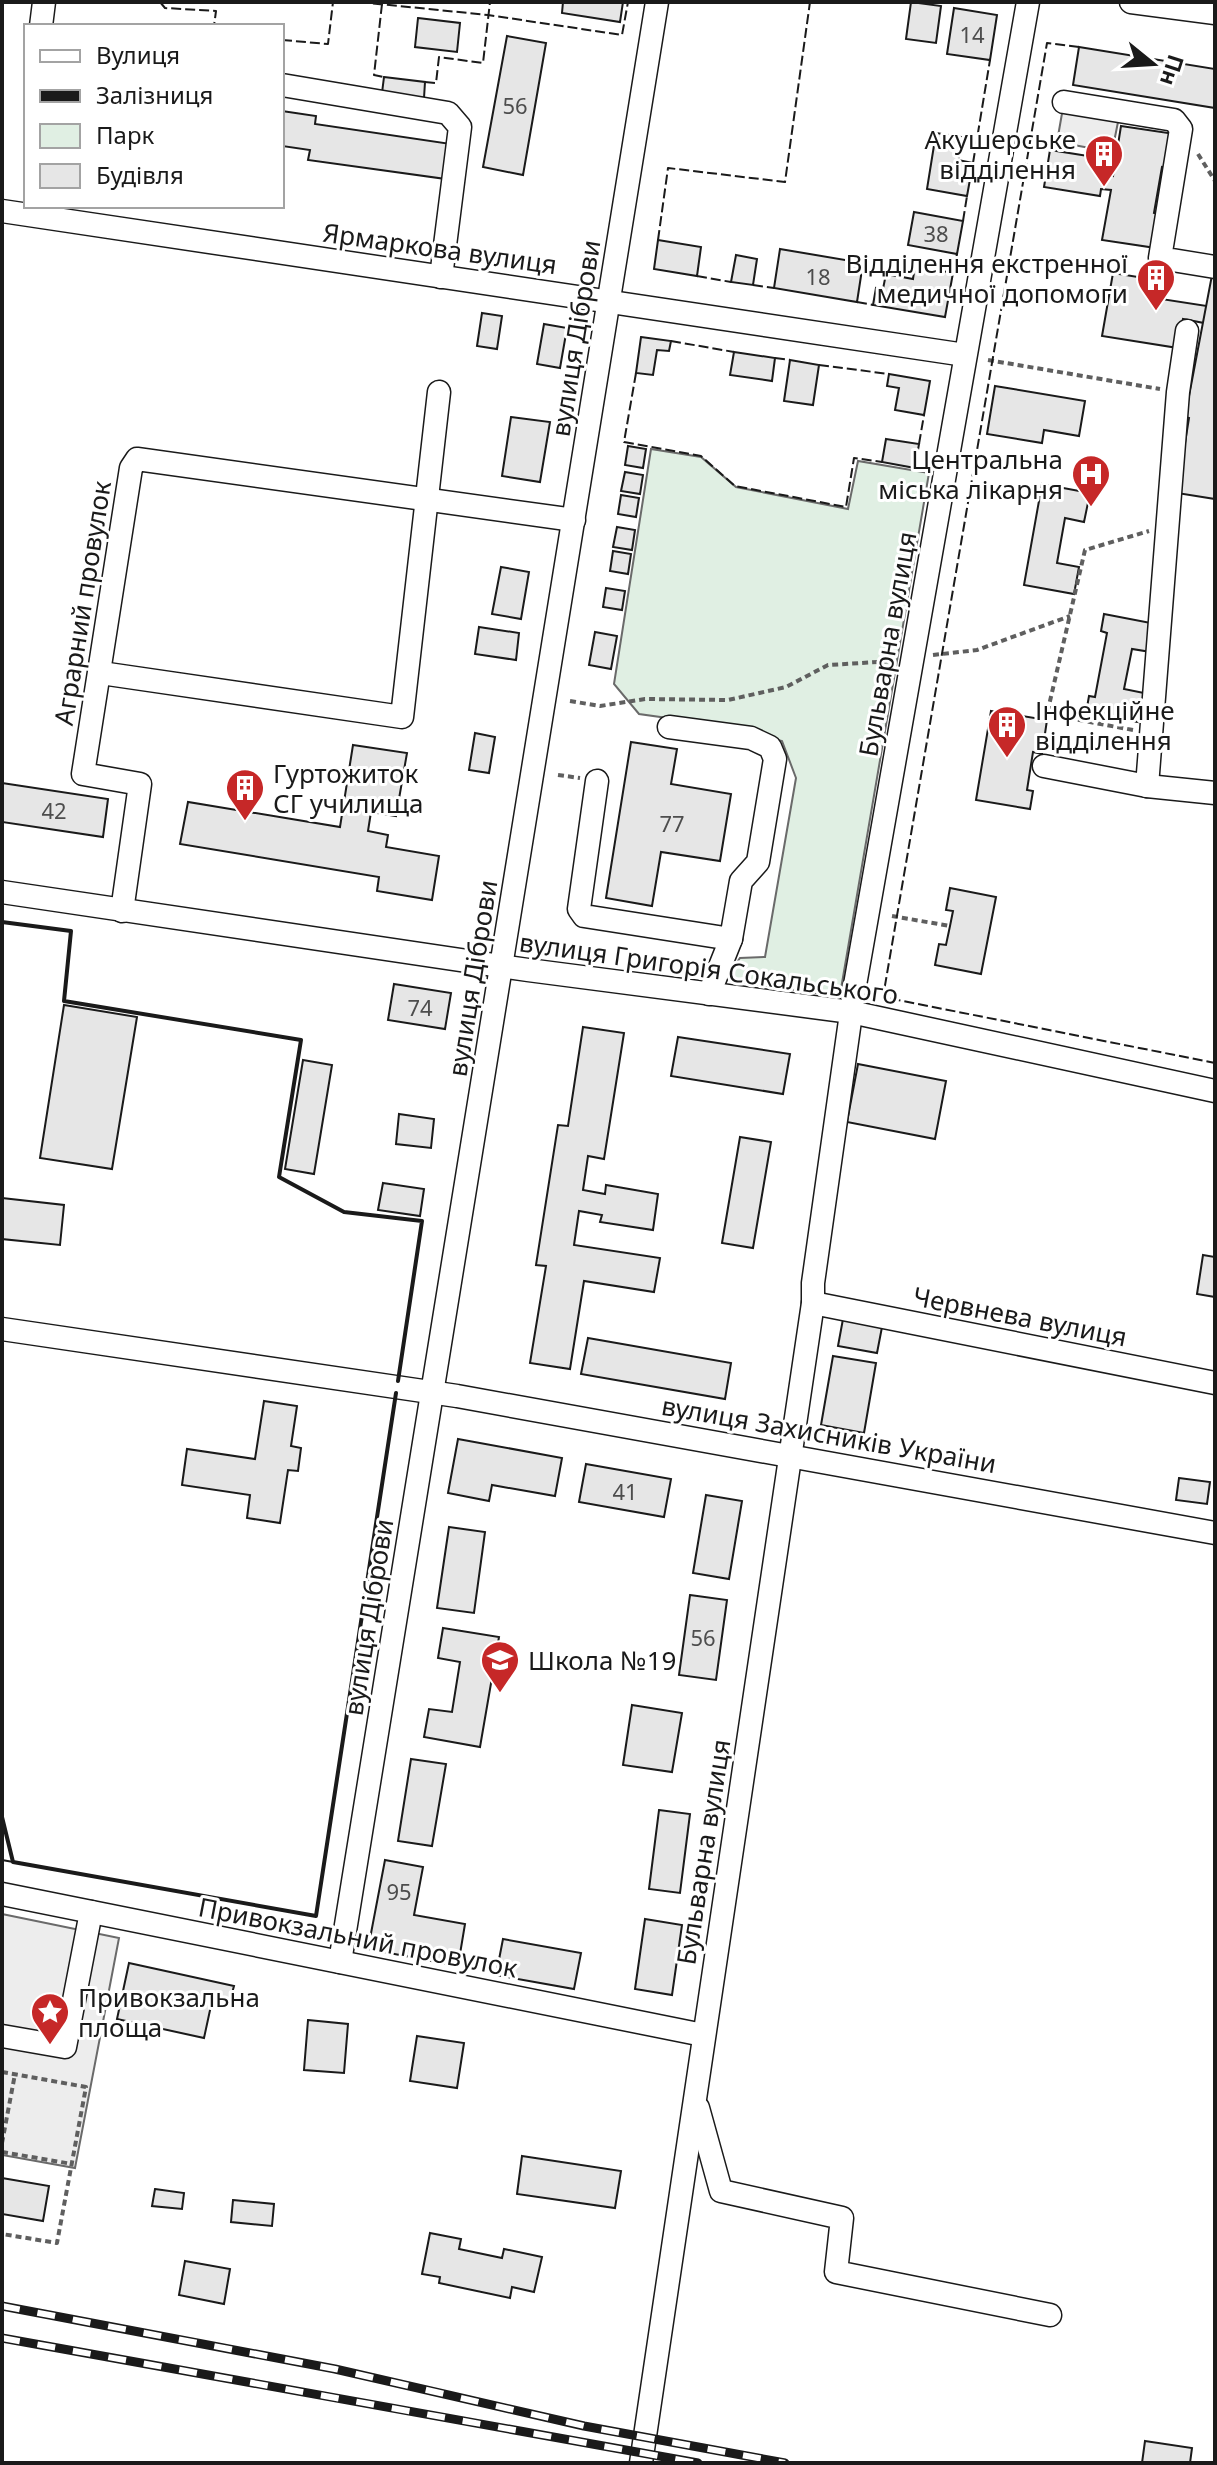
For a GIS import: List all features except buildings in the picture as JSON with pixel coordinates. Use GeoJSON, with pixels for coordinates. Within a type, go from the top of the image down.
{"type":"FeatureCollection","features":[{"type":"Feature","properties":{"kind":"street"},"geometry":{"type":"LineString","coordinates":[[41,24],[44,2]]}},
{"type":"Feature","properties":{"kind":"street","name":"вулиця Діброви"},"geometry":{"type":"LineString","coordinates":[[340,1962],[657,2]]}},
{"type":"Feature","properties":{"kind":"street","name":"Бульварна вулиця"},"geometry":{"type":"LineString","coordinates":[[641,2463],[813,1303],[813,1283],[851,1012],[1028,2]]}},
{"type":"Feature","properties":{"kind":"street"},"geometry":{"type":"LineString","coordinates":[[1131,2],[1215,13]]}},
{"type":"Feature","properties":{"kind":"street"},"geometry":{"type":"LineString","coordinates":[[284,85],[448,113],[460,127],[441,277]]}},
{"type":"Feature","properties":{"kind":"street"},"geometry":{"type":"LineString","coordinates":[[1064,102],[1174,120],[1181,129],[1160,258],[1215,267]]}},
{"type":"Feature","properties":{"kind":"street","name":"Ярмаркова вулиця"},"geometry":{"type":"LineString","coordinates":[[2,211],[965,355]]}},
{"type":"Feature","properties":{"kind":"street"},"geometry":{"type":"LineString","coordinates":[[1147,786],[1178,392],[1187,331]]}},
{"type":"Feature","properties":{"kind":"street"},"geometry":{"type":"LineString","coordinates":[[101,673],[402,717],[439,392]]}},
{"type":"Feature","properties":{"kind":"street","name":"Аграрний провулок"},"geometry":{"type":"LineString","coordinates":[[122,911],[140,784],[83,774],[131,468],[137,459],[574,520]]}},
{"type":"Feature","properties":{"kind":"street"},"geometry":{"type":"LineString","coordinates":[[669,727],[751,738],[770,747],[775,759],[758,862],[741,881],[731,939],[709,994]]}},
{"type":"Feature","properties":{"kind":"street"},"geometry":{"type":"LineString","coordinates":[[1044,766],[1147,786],[1215,793]]}},
{"type":"Feature","properties":{"kind":"street"},"geometry":{"type":"LineString","coordinates":[[597,781],[579,909],[584,916],[731,939]]}},
{"type":"Feature","properties":{"kind":"street","name":"вулиця Григорія Сокальського"},"geometry":{"type":"LineString","coordinates":[[2,892],[502,966],[851,1012],[1215,1091]]}},
{"type":"Feature","properties":{"kind":"street","name":"Червнева вулиця"},"geometry":{"type":"LineString","coordinates":[[813,1303],[1215,1383]]}},
{"type":"Feature","properties":{"kind":"street","name":"вулиця Захисників України"},"geometry":{"type":"LineString","coordinates":[[2,1329],[433,1392],[1215,1533]]}},
{"type":"Feature","properties":{"kind":"street","name":"Привокзальний провулок"},"geometry":{"type":"LineString","coordinates":[[2,1894],[703,2035]]}},
{"type":"Feature","properties":{"kind":"street"},"geometry":{"type":"LineString","coordinates":[[2,2036],[65,2047],[91,1912]]}},
{"type":"Feature","properties":{"kind":"street"},"geometry":{"type":"LineString","coordinates":[[696,2099],[721,2191],[842,2218],[836,2272],[1050,2315]]}},
{"type":"Feature","properties":{"kind":"path"},"geometry":{"type":"LineString","coordinates":[[988,360],[1178,392]]}},
{"type":"Feature","properties":{"kind":"path"},"geometry":{"type":"LineString","coordinates":[[1151,733],[1047,714],[1085,550],[1167,526]]}},
{"type":"Feature","properties":{"kind":"path"},"geometry":{"type":"LineString","coordinates":[[928,655],[977,650],[1071,616]]}},
{"type":"Feature","properties":{"kind":"path"},"geometry":{"type":"LineString","coordinates":[[570,701],[600,706],[645,699],[728,700],[786,687],[828,665],[896,661]]}},
{"type":"Feature","properties":{"kind":"path"},"geometry":{"type":"LineString","coordinates":[[892,916],[950,926]]}},
{"type":"Feature","properties":{"kind":"path"},"geometry":{"type":"LineString","coordinates":[[2,2072],[86,2087],[57,2243],[2,2234]]}},
{"type":"Feature","properties":{"kind":"path"},"geometry":{"type":"LineString","coordinates":[[2,2143],[15,2074]]}},
{"type":"Feature","properties":{"kind":"path"},"geometry":{"type":"LineString","coordinates":[[2,2152],[72,2164]]}},
{"type":"Feature","properties":{"kind":"green space"},"geometry":{"type":"Polygon","coordinates":[[[651,449],[701,457],[736,487],[848,509],[858,461],[929,473],[841,989],[830,995],[732,981],[728,975],[740,958],[765,957],[796,778],[782,741],[732,727],[639,714],[614,684],[651,449]]]}},
{"type":"Feature","properties":{"kind":"shaded area"},"geometry":{"type":"Polygon","coordinates":[[[1064,102],[1120,112],[1112,152],[1057,142],[1064,102]]]}},
{"type":"Feature","properties":{"kind":"shaded area","name":"Привокзальна площа"},"geometry":{"type":"Polygon","coordinates":[[[2,1914],[119,1938],[75,2168],[2,2155],[2,1914]]]}},
{"type":"Feature","properties":{"kind":"railway"},"geometry":{"type":"LineString","coordinates":[[2,2306],[335,2369],[584,2426],[785,2463]]}},
{"type":"Feature","properties":{"kind":"railway"},"geometry":{"type":"LineString","coordinates":[[2,2338],[698,2463]]}},
{"type":"Feature","properties":{"kind":"fence"},"geometry":{"type":"LineString","coordinates":[[160,2],[165,8],[216,11],[214,24]]}},
{"type":"Feature","properties":{"kind":"fence"},"geometry":{"type":"LineString","coordinates":[[284,40],[328,44],[333,2]]}},
{"type":"Feature","properties":{"kind":"fence"},"geometry":{"type":"LineString","coordinates":[[359,2],[488,15],[622,35],[628,2]]}},
{"type":"Feature","properties":{"kind":"fence"},"geometry":{"type":"LineString","coordinates":[[425,82],[436,83],[439,57],[483,63],[490,2]]}},
{"type":"Feature","properties":{"kind":"fence"},"geometry":{"type":"LineString","coordinates":[[658,240],[668,168],[785,182],[810,2]]}},
{"type":"Feature","properties":{"kind":"fence"},"geometry":{"type":"LineString","coordinates":[[382,4],[374,75],[384,77]]}},
{"type":"Feature","properties":{"kind":"fence"},"geometry":{"type":"LineString","coordinates":[[1079,47],[1047,43],[883,997],[1215,1063]]}},
{"type":"Feature","properties":{"kind":"fence"},"geometry":{"type":"LineString","coordinates":[[973,163],[990,60]]}},
{"type":"Feature","properties":{"kind":"fence"},"geometry":{"type":"LineString","coordinates":[[963,221],[967,196]]}},
{"type":"Feature","properties":{"kind":"fence"},"geometry":{"type":"LineString","coordinates":[[953,273],[957,254]]}},
{"type":"Feature","properties":{"kind":"fence"},"geometry":{"type":"LineString","coordinates":[[697,276],[731,282]]}},
{"type":"Feature","properties":{"kind":"fence"},"geometry":{"type":"LineString","coordinates":[[753,285],[774,288]]}},
{"type":"Feature","properties":{"kind":"fence"},"geometry":{"type":"LineString","coordinates":[[857,302],[873,305]]}},
{"type":"Feature","properties":{"kind":"fence"},"geometry":{"type":"LineString","coordinates":[[671,341],[734,352]]}},
{"type":"Feature","properties":{"kind":"fence"},"geometry":{"type":"LineString","coordinates":[[775,358],[790,360]]}},
{"type":"Feature","properties":{"kind":"fence"},"geometry":{"type":"LineString","coordinates":[[819,365],[889,374]]}},
{"type":"Feature","properties":{"kind":"fence"},"geometry":{"type":"LineString","coordinates":[[636,373],[624,442],[701,456],[735,486],[846,507],[854,458],[882,462]]}},
{"type":"Feature","properties":{"kind":"fence"},"geometry":{"type":"LineString","coordinates":[[919,444],[924,415]]}},
{"type":"Feature","properties":{"kind":"fence"},"geometry":{"type":"LineString","coordinates":[[2,1860],[13,1862]]}},
{"type":"Feature","properties":{"kind":"wall"},"geometry":{"type":"LineString","coordinates":[[2,922],[71,931],[64,1001],[301,1040],[279,1177],[344,1212],[422,1221],[398,1381]]}},
{"type":"Feature","properties":{"kind":"wall"},"geometry":{"type":"LineString","coordinates":[[2,1817],[13,1862],[316,1916],[396,1393]]}},
{"type":"Feature","properties":{"kind":"place","name":"Акушерське відділення"},"geometry":{"type":"Point","coordinates":[1104,188]}},
{"type":"Feature","properties":{"kind":"place","name":"Відділення екстренної медичної допомоги"},"geometry":{"type":"Point","coordinates":[1156,312]}},
{"type":"Feature","properties":{"kind":"place","name":"Центральна міська лікарня"},"geometry":{"type":"Point","coordinates":[1091,508]}},
{"type":"Feature","properties":{"kind":"place","name":"Інфекційне відділення"},"geometry":{"type":"Point","coordinates":[1007,759]}},
{"type":"Feature","properties":{"kind":"place","name":"Гуртожиток СГ училища"},"geometry":{"type":"Point","coordinates":[245,822]}},
{"type":"Feature","properties":{"kind":"place","name":"Школа №19"},"geometry":{"type":"Point","coordinates":[500,1694]}},
{"type":"Feature","properties":{"kind":"place","name":"Привокзальна площа"},"geometry":{"type":"Point","coordinates":[50,2046]}}]}
